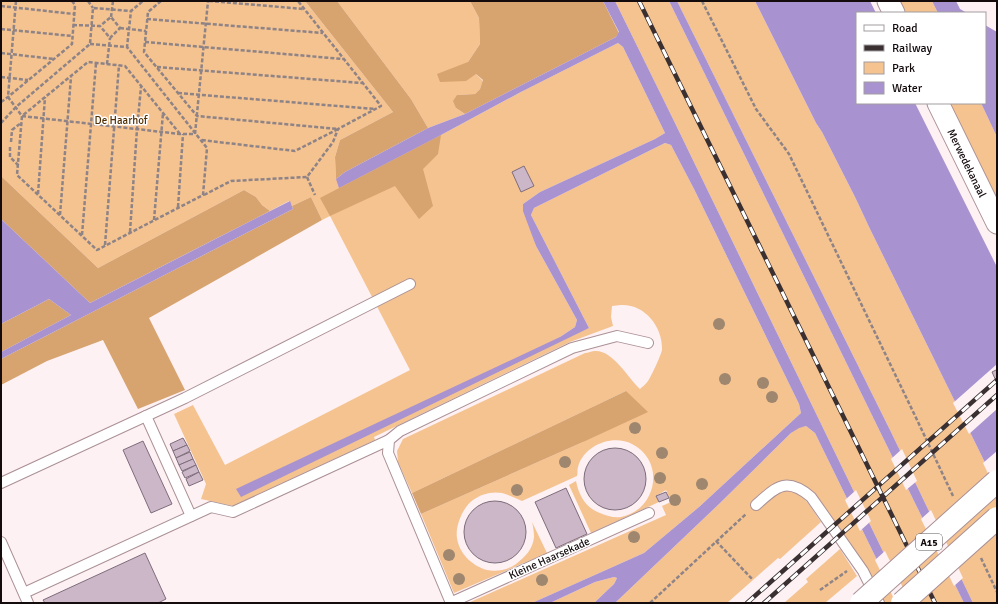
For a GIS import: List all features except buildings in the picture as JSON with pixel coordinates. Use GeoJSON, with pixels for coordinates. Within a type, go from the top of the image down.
{"type":"FeatureCollection","features":[{"type":"Feature","properties":{"kind":"highway","name":"A15"},"geometry":{"type":"LineString","coordinates":[[861,603],[997,481]]}},
{"type":"Feature","properties":{"kind":"highway","name":"A15"},"geometry":{"type":"LineString","coordinates":[[902,603],[997,518]]}},
{"type":"Feature","properties":{"kind":"street"},"geometry":{"type":"LineString","coordinates":[[888,1],[894,12]]}},
{"type":"Feature","properties":{"kind":"street","name":"Merwedekanaal"},"geometry":{"type":"LineString","coordinates":[[938,104],[997,223]]}},
{"type":"Feature","properties":{"kind":"lane"},"geometry":{"type":"LineString","coordinates":[[1,483],[185,398],[410,284]]}},
{"type":"Feature","properties":{"kind":"lane"},"geometry":{"type":"LineString","coordinates":[[24,593],[211,507],[233,512],[389,440],[400,431],[572,348],[617,336],[648,343]]}},
{"type":"Feature","properties":{"kind":"lane"},"geometry":{"type":"LineString","coordinates":[[146,416],[191,516]]}},
{"type":"Feature","properties":{"kind":"lane"},"geometry":{"type":"LineString","coordinates":[[389,440],[388,453],[450,603]]}},
{"type":"Feature","properties":{"kind":"lane"},"geometry":{"type":"LineString","coordinates":[[756,505],[774,489],[783,486],[793,486],[803,490],[811,497],[863,571],[879,603]]}},
{"type":"Feature","properties":{"kind":"lane","name":"Kleine Haarsekade"},"geometry":{"type":"LineString","coordinates":[[450,603],[649,513]]}},
{"type":"Feature","properties":{"kind":"lane"},"geometry":{"type":"LineString","coordinates":[[1,542],[28,603]]}},
{"type":"Feature","properties":{"kind":"path"},"geometry":{"type":"LineString","coordinates":[[16,1],[8,97],[22,116],[17,175],[97,250],[231,180],[307,177]]}},
{"type":"Feature","properties":{"kind":"path"},"geometry":{"type":"LineString","coordinates":[[2,101],[72,44],[75,5],[72,1]]}},
{"type":"Feature","properties":{"kind":"path"},"geometry":{"type":"LineString","coordinates":[[1,123],[16,107],[90,44],[93,8],[88,1]]}},
{"type":"Feature","properties":{"kind":"path"},"geometry":{"type":"LineString","coordinates":[[73,25],[100,26],[111,17],[113,1]]}},
{"type":"Feature","properties":{"kind":"path"},"geometry":{"type":"LineString","coordinates":[[143,1],[131,11],[127,48],[207,148],[203,195]]}},
{"type":"Feature","properties":{"kind":"path"},"geometry":{"type":"LineString","coordinates":[[161,1],[148,12],[144,52],[197,116],[338,129]]}},
{"type":"Feature","properties":{"kind":"path"},"geometry":{"type":"LineString","coordinates":[[195,134],[208,1],[304,9]]}},
{"type":"Feature","properties":{"kind":"path"},"geometry":{"type":"LineString","coordinates":[[201,140],[295,151],[381,106],[298,1]]}},
{"type":"Feature","properties":{"kind":"path"},"geometry":{"type":"LineString","coordinates":[[702,1],[756,109],[789,154],[913,409],[955,501]]}},
{"type":"Feature","properties":{"kind":"path"},"geometry":{"type":"LineString","coordinates":[[1,6],[74,14]]}},
{"type":"Feature","properties":{"kind":"path"},"geometry":{"type":"LineString","coordinates":[[93,8],[131,11]]}},
{"type":"Feature","properties":{"kind":"path"},"geometry":{"type":"LineString","coordinates":[[111,17],[120,28],[146,31]]}},
{"type":"Feature","properties":{"kind":"path"},"geometry":{"type":"LineString","coordinates":[[147,19],[323,33]]}},
{"type":"Feature","properties":{"kind":"path"},"geometry":{"type":"LineString","coordinates":[[100,26],[110,38]]}},
{"type":"Feature","properties":{"kind":"path"},"geometry":{"type":"LineString","coordinates":[[107,64],[110,38],[120,28]]}},
{"type":"Feature","properties":{"kind":"path"},"geometry":{"type":"LineString","coordinates":[[1,29],[72,36]]}},
{"type":"Feature","properties":{"kind":"path"},"geometry":{"type":"LineString","coordinates":[[145,42],[343,58]]}},
{"type":"Feature","properties":{"kind":"path"},"geometry":{"type":"LineString","coordinates":[[90,44],[127,48]]}},
{"type":"Feature","properties":{"kind":"path"},"geometry":{"type":"LineString","coordinates":[[1,54],[54,59]]}},
{"type":"Feature","properties":{"kind":"path"},"geometry":{"type":"LineString","coordinates":[[22,116],[88,62],[124,66],[181,134],[178,208]]}},
{"type":"Feature","properties":{"kind":"path"},"geometry":{"type":"LineString","coordinates":[[82,236],[96,63]]}},
{"type":"Feature","properties":{"kind":"path"},"geometry":{"type":"LineString","coordinates":[[105,245],[119,65]]}},
{"type":"Feature","properties":{"kind":"path"},"geometry":{"type":"LineString","coordinates":[[157,67],[362,83]]}},
{"type":"Feature","properties":{"kind":"path"},"geometry":{"type":"LineString","coordinates":[[60,216],[71,76]]}},
{"type":"Feature","properties":{"kind":"path"},"geometry":{"type":"LineString","coordinates":[[1,77],[28,80]]}},
{"type":"Feature","properties":{"kind":"path"},"geometry":{"type":"LineString","coordinates":[[130,233],[141,87]]}},
{"type":"Feature","properties":{"kind":"path"},"geometry":{"type":"LineString","coordinates":[[178,92],[374,109]]}},
{"type":"Feature","properties":{"kind":"path"},"geometry":{"type":"LineString","coordinates":[[38,194],[45,97]]}},
{"type":"Feature","properties":{"kind":"path"},"geometry":{"type":"LineString","coordinates":[[154,220],[160,132],[163,113]]}},
{"type":"Feature","properties":{"kind":"path"},"geometry":{"type":"LineString","coordinates":[[22,116],[160,132],[195,134]]}},
{"type":"Feature","properties":{"kind":"path"},"geometry":{"type":"LineString","coordinates":[[11,142],[12,130],[21,123]]}},
{"type":"Feature","properties":{"kind":"path"},"geometry":{"type":"LineString","coordinates":[[307,177],[334,142],[338,129]]}},
{"type":"Feature","properties":{"kind":"path"},"geometry":{"type":"LineString","coordinates":[[10,147],[10,157],[18,165]]}},
{"type":"Feature","properties":{"kind":"path"},"geometry":{"type":"LineString","coordinates":[[307,177],[315,195]]}},
{"type":"Feature","properties":{"kind":"path"},"geometry":{"type":"LineString","coordinates":[[650,603],[756,505]]}},
{"type":"Feature","properties":{"kind":"path"},"geometry":{"type":"LineString","coordinates":[[716,541],[753,580]]}},
{"type":"Feature","properties":{"kind":"path"},"geometry":{"type":"LineString","coordinates":[[981,557],[997,592]]}},
{"type":"Feature","properties":{"kind":"path"},"geometry":{"type":"LineString","coordinates":[[820,590],[846,572]]}},
{"type":"Feature","properties":{"kind":"green space","name":"De Haarhof"},"geometry":{"type":"Polygon","coordinates":[[[1,1],[305,1],[393,112],[340,140],[335,157],[336,179],[441,135],[519,93],[618,43],[623,47],[665,133],[540,192],[523,204],[536,246],[577,320],[575,327],[560,337],[589,328],[531,215],[534,208],[665,143],[671,145],[694,189],[799,404],[801,413],[699,507],[644,553],[532,603],[468,603],[666,515],[662,506],[671,502],[666,490],[656,496],[659,502],[591,533],[569,485],[576,481],[579,492],[584,501],[595,511],[618,517],[633,513],[643,505],[653,484],[653,473],[650,462],[643,452],[632,444],[624,441],[608,441],[593,447],[586,453],[581,459],[577,476],[522,501],[498,492],[480,496],[473,500],[469,503],[460,517],[457,528],[457,538],[460,549],[471,562],[481,568],[494,571],[513,566],[525,556],[532,545],[534,537],[532,522],[547,553],[454,593],[421,514],[583,442],[626,391],[412,493],[398,462],[397,451],[403,439],[585,353],[595,351],[608,355],[640,389],[650,378],[662,350],[662,341],[656,325],[651,318],[638,308],[621,305],[612,306],[611,317],[613,326],[570,342],[374,437],[375,440],[233,506],[201,499],[206,484],[174,414],[193,405],[225,465],[410,370],[330,216],[322,220],[311,197],[292,206],[289,201],[270,211],[262,205],[256,197],[244,190],[98,268],[1,176],[1,1]]]}},
{"type":"Feature","properties":{"kind":"green space"},"geometry":{"type":"Polygon","coordinates":[[[337,1],[470,1],[479,18],[480,44],[468,62],[483,81],[480,89],[475,94],[457,95],[456,108],[465,114],[428,128],[411,99],[337,1]]]}},
{"type":"Feature","properties":{"kind":"green space"},"geometry":{"type":"Polygon","coordinates":[[[615,1],[669,1],[964,603],[908,603],[615,1]]]}},
{"type":"Feature","properties":{"kind":"green space"},"geometry":{"type":"Polygon","coordinates":[[[677,1],[755,1],[855,197],[997,487],[997,603],[973,603],[891,432],[677,1]]]}},
{"type":"Feature","properties":{"kind":"green space"},"geometry":{"type":"Polygon","coordinates":[[[895,1],[932,1],[938,12],[900,12],[895,1]]]}},
{"type":"Feature","properties":{"kind":"green space"},"geometry":{"type":"Polygon","coordinates":[[[944,104],[981,104],[997,137],[997,214],[944,104]]]}},
{"type":"Feature","properties":{"kind":"green space"},"geometry":{"type":"Polygon","coordinates":[[[806,426],[815,433],[898,603],[884,603],[865,566],[814,494],[804,486],[789,481],[769,487],[751,502],[758,509],[781,491],[794,491],[805,499],[821,522],[780,559],[778,558],[727,603],[615,603],[791,433],[799,427],[806,426]]]}},
{"type":"Feature","properties":{"kind":"green space"},"geometry":{"type":"Polygon","coordinates":[[[840,549],[857,576],[825,603],[784,603],[808,582],[806,579],[840,549]]]}},
{"type":"Feature","properties":{"kind":"green space"},"geometry":{"type":"Polygon","coordinates":[[[614,577],[617,578],[614,584],[594,603],[550,603],[595,582],[614,577]]]}},
{"type":"Feature","properties":{"kind":"shaded area"},"geometry":{"type":"Polygon","coordinates":[[[305,1],[337,1],[411,99],[428,128],[345,172],[336,179],[335,157],[340,140],[393,112],[305,1]]]}},
{"type":"Feature","properties":{"kind":"shaded area"},"geometry":{"type":"Polygon","coordinates":[[[470,1],[603,1],[619,33],[616,37],[465,114],[456,108],[453,101],[457,95],[475,94],[480,89],[483,80],[476,74],[466,81],[440,82],[437,74],[468,62],[480,44],[479,18],[470,1]]]}},
{"type":"Feature","properties":{"kind":"shaded area"},"geometry":{"type":"Polygon","coordinates":[[[441,135],[438,154],[423,169],[433,206],[419,219],[395,186],[330,216],[320,198],[441,135]]]}},
{"type":"Feature","properties":{"kind":"shaded area"},"geometry":{"type":"Polygon","coordinates":[[[1,176],[98,268],[244,190],[256,197],[262,205],[270,211],[90,303],[1,219],[1,176]]]}},
{"type":"Feature","properties":{"kind":"shaded area"},"geometry":{"type":"Polygon","coordinates":[[[311,197],[322,220],[149,318],[185,390],[138,409],[103,340],[47,361],[1,385],[1,359],[293,209],[292,206],[311,197]]]}},
{"type":"Feature","properties":{"kind":"shaded area"},"geometry":{"type":"Polygon","coordinates":[[[49,299],[71,315],[1,352],[1,324],[49,299]]]}},
{"type":"Feature","properties":{"kind":"shaded area"},"geometry":{"type":"Polygon","coordinates":[[[626,391],[648,412],[421,514],[412,493],[626,391]]]}},
{"type":"Feature","properties":{"kind":"water"},"geometry":{"type":"Polygon","coordinates":[[[603,1],[615,1],[908,603],[898,603],[815,433],[806,426],[791,433],[615,603],[594,603],[614,584],[617,578],[614,577],[595,582],[550,603],[532,603],[644,553],[699,507],[801,413],[799,404],[694,189],[671,145],[665,143],[534,208],[531,215],[589,328],[241,497],[236,489],[560,337],[575,327],[577,320],[536,246],[523,211],[523,204],[540,192],[665,133],[623,47],[618,43],[519,93],[339,188],[336,179],[345,172],[428,128],[465,114],[616,37],[619,32],[603,1]]]}},
{"type":"Feature","properties":{"kind":"water"},"geometry":{"type":"Polygon","coordinates":[[[669,1],[677,1],[891,432],[973,603],[964,603],[669,1]]]}},
{"type":"Feature","properties":{"kind":"water"},"geometry":{"type":"Polygon","coordinates":[[[755,1],[870,1],[876,12],[856,12],[856,104],[916,104],[997,267],[997,487],[855,197],[755,1]]]}},
{"type":"Feature","properties":{"kind":"water"},"geometry":{"type":"Polygon","coordinates":[[[932,1],[956,1],[960,9],[965,12],[938,12],[932,1]]]}},
{"type":"Feature","properties":{"kind":"water"},"geometry":{"type":"Polygon","coordinates":[[[986,26],[997,32],[997,137],[981,104],[986,104],[986,26]]]}},
{"type":"Feature","properties":{"kind":"water"},"geometry":{"type":"Polygon","coordinates":[[[290,201],[293,209],[1,359],[1,352],[71,315],[49,299],[1,324],[1,219],[90,303],[290,201]]]}},
{"type":"Feature","properties":{"kind":"pier"},"geometry":{"type":"Polygon","coordinates":[[[997,364],[997,409],[969,434],[953,403],[997,364]]]}},
{"type":"Feature","properties":{"kind":"pier"},"geometry":{"type":"Polygon","coordinates":[[[902,449],[917,481],[906,490],[891,459],[902,449]]]}},
{"type":"Feature","properties":{"kind":"pier"},"geometry":{"type":"Polygon","coordinates":[[[997,451],[997,489],[995,488],[983,463],[997,451]]]}},
{"type":"Feature","properties":{"kind":"pier"},"geometry":{"type":"Polygon","coordinates":[[[856,490],[871,521],[860,531],[845,500],[856,490]]]}},
{"type":"Feature","properties":{"kind":"pier"},"geometry":{"type":"Polygon","coordinates":[[[931,510],[963,578],[954,586],[921,519],[931,510]]]}},
{"type":"Feature","properties":{"kind":"pier"},"geometry":{"type":"Polygon","coordinates":[[[885,551],[910,602],[896,603],[875,560],[885,551]]]}},
{"type":"Feature","properties":{"kind":"railway"},"geometry":{"type":"LineString","coordinates":[[639,1],[935,603]]}},
{"type":"Feature","properties":{"kind":"railway"},"geometry":{"type":"LineString","coordinates":[[747,603],[997,380]]}},
{"type":"Feature","properties":{"kind":"railway"},"geometry":{"type":"LineString","coordinates":[[764,603],[997,395]]}}]}
